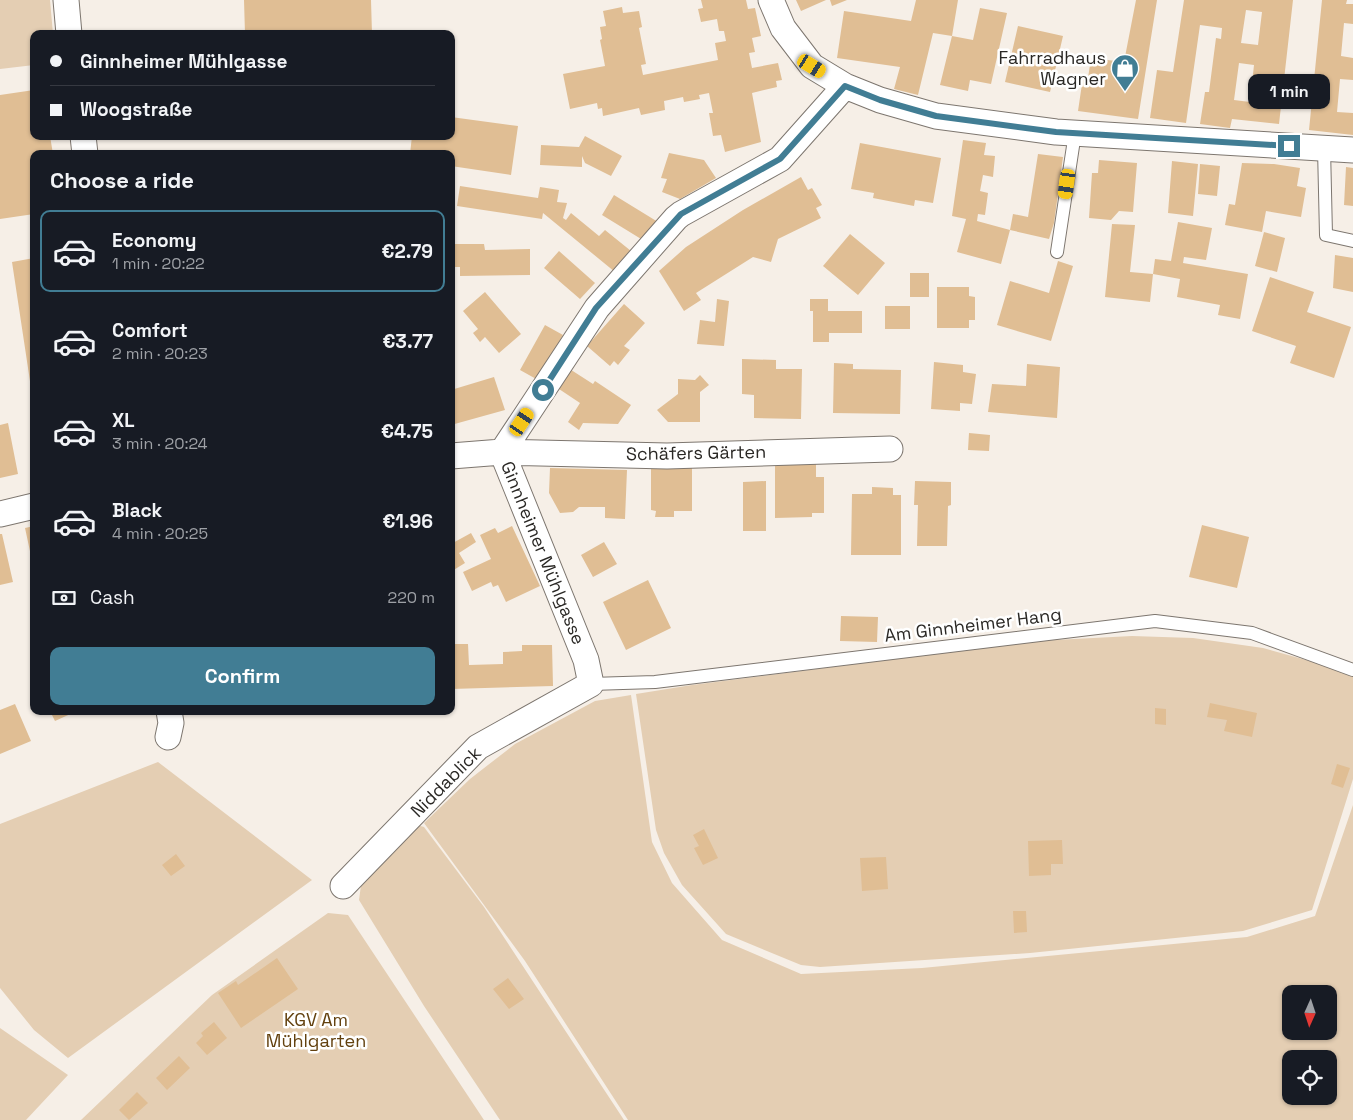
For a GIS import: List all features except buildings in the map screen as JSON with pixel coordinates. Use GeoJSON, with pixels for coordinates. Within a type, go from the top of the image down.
{"type":"FeatureCollection","features":[{"type":"Feature","properties":{"kind":"street"},"geometry":{"type":"LineString","coordinates":[[66,0],[69,30]]}},
{"type":"Feature","properties":{"kind":"street"},"geometry":{"type":"LineString","coordinates":[[771,0],[782,28],[812,66],[845,86],[880,100],[936,116],[1075,133],[1353,150]]}},
{"type":"Feature","properties":{"kind":"street","name":"Ginnheimer Mühlgasse"},"geometry":{"type":"LineString","coordinates":[[591,684],[586,660],[502,452],[596,308],[676,218],[780,159],[845,86]]}},
{"type":"Feature","properties":{"kind":"street","name":"Schäfers Gärten"},"geometry":{"type":"LineString","coordinates":[[455,456],[502,452],[667,456],[890,449]]}},
{"type":"Feature","properties":{"kind":"street"},"geometry":{"type":"LineString","coordinates":[[0,514],[30,507]]}},
{"type":"Feature","properties":{"kind":"street","name":"Niddablick"},"geometry":{"type":"LineString","coordinates":[[343,886],[478,747],[591,684]]}},
{"type":"Feature","properties":{"kind":"street"},"geometry":{"type":"LineString","coordinates":[[168,737],[171,723],[170,715]]}},
{"type":"Feature","properties":{"kind":"lane"},"geometry":{"type":"LineString","coordinates":[[1057,252],[1075,133]]}},
{"type":"Feature","properties":{"kind":"lane"},"geometry":{"type":"LineString","coordinates":[[1324,148],[1326,235],[1353,240]]}},
{"type":"Feature","properties":{"kind":"lane","name":"Am Ginnheimer Hang"},"geometry":{"type":"LineString","coordinates":[[591,684],[655,682],[1155,621],[1252,633],[1353,670]]}},
{"type":"Feature","properties":{"kind":"green space"},"geometry":{"type":"Polygon","coordinates":[[[0,0],[50,0],[53,30],[30,30],[30,65],[0,69],[0,0]]]}},
{"type":"Feature","properties":{"kind":"green space"},"geometry":{"type":"Polygon","coordinates":[[[1132,636],[1193,638],[1263,648],[1353,673],[1353,779],[1312,910],[1243,931],[1030,953],[820,967],[801,965],[726,934],[682,885],[664,853],[656,830],[636,694],[692,685],[1035,641],[1132,636]]]}},
{"type":"Feature","properties":{"kind":"green space"},"geometry":{"type":"Polygon","coordinates":[[[631,695],[652,842],[672,883],[722,940],[801,974],[922,968],[1247,937],[1315,916],[1353,805],[1353,1120],[628,1120],[525,961],[424,823],[470,779],[515,744],[595,701],[631,695]]]}},
{"type":"Feature","properties":{"kind":"green space"},"geometry":{"type":"Polygon","coordinates":[[[158,762],[312,880],[68,1058],[34,1030],[0,988],[0,824],[158,762]]]}},
{"type":"Feature","properties":{"kind":"green space"},"geometry":{"type":"Polygon","coordinates":[[[417,825],[424,827],[484,907],[624,1120],[500,1120],[424,1006],[359,900],[362,878],[417,825]]]}},
{"type":"Feature","properties":{"kind":"green space","name":"KGV Am Mühlgarten"},"geometry":{"type":"Polygon","coordinates":[[[328,913],[348,915],[484,1120],[81,1120],[212,995],[328,913]]]}},
{"type":"Feature","properties":{"kind":"green space"},"geometry":{"type":"Polygon","coordinates":[[[0,1028],[68,1075],[26,1120],[0,1120],[0,1028]]]}},
{"type":"Feature","properties":{"kind":"place","name":"Fahrradhaus Wagner"},"geometry":{"type":"Point","coordinates":[1125,92]}},
{"type":"Feature","properties":{"kind":"route"},"geometry":{"type":"LineString","coordinates":[[543,390],[596,308],[681,214],[780,159],[845,86],[880,100],[936,116],[1056,132],[1289,146]]}}]}
